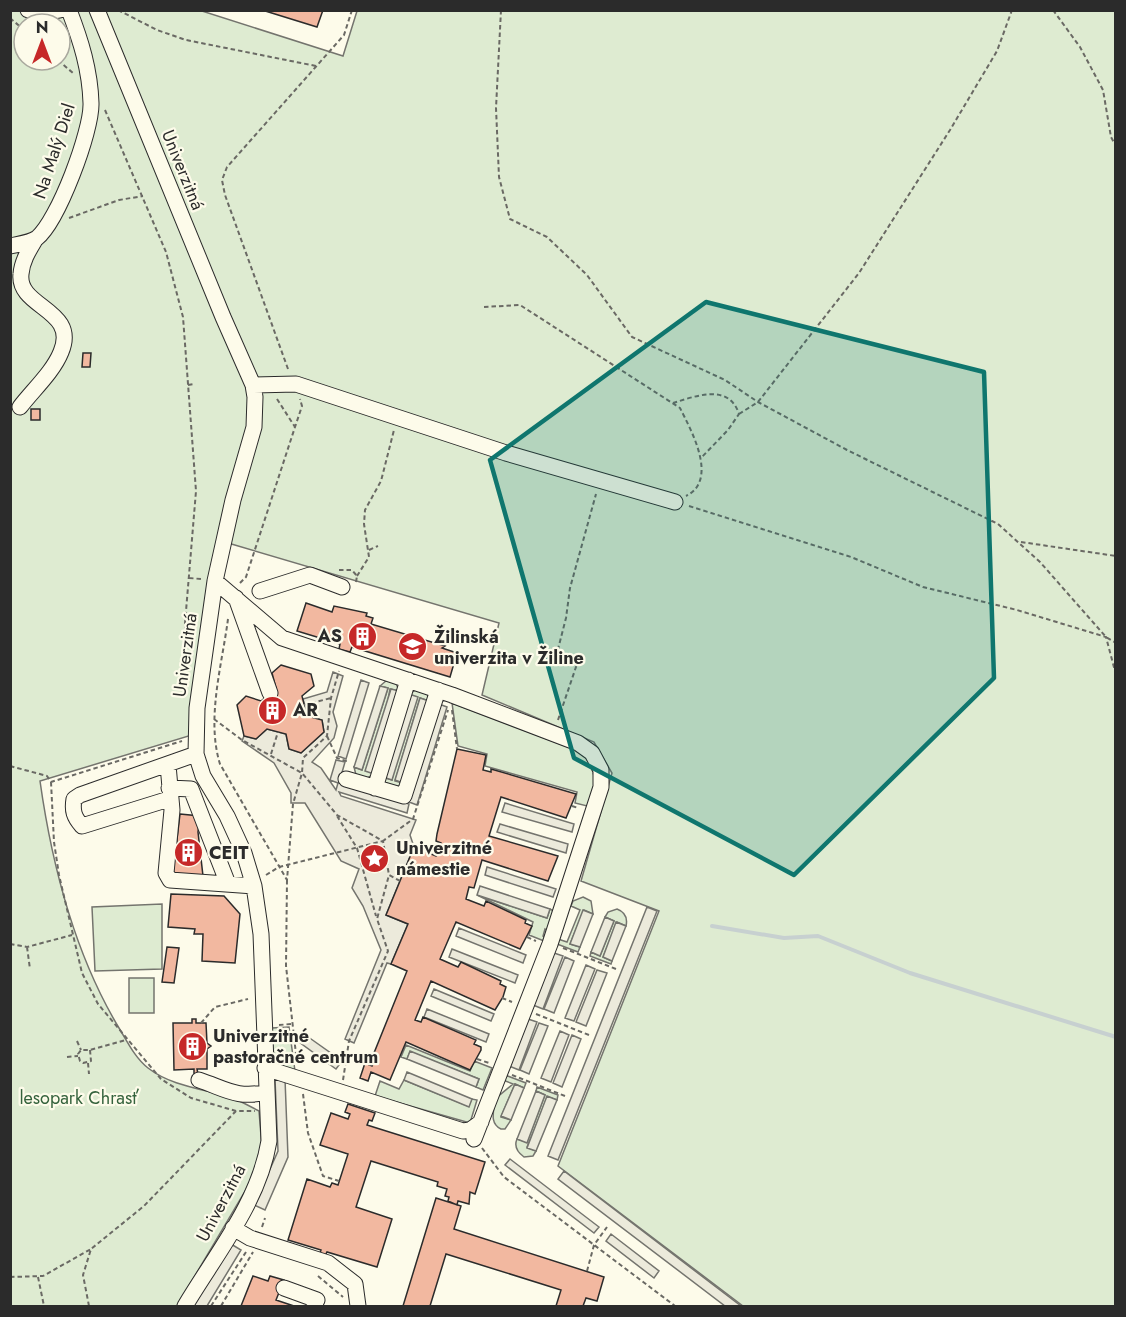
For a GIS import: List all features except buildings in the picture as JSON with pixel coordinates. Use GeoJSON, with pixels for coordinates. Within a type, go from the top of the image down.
{"type":"FeatureCollection","features":[{"type":"Feature","properties":{"kind":"street"},"geometry":{"type":"LineString","coordinates":[[28,10],[44,13],[60,10]]}},
{"type":"Feature","properties":{"kind":"street","name":"Na Malý Diel"},"geometry":{"type":"LineString","coordinates":[[20,407],[57,359],[64,338],[55,314],[22,289],[20,274],[24,260],[35,240],[47,227],[63,198],[84,136],[91,105],[83,45],[69,10]]}},
{"type":"Feature","properties":{"kind":"street","name":"Univerzitná"},"geometry":{"type":"LineString","coordinates":[[97,10],[214,296],[261,384],[254,428],[233,500],[215,581],[195,736],[196,754],[203,776],[227,816],[244,853],[254,886],[261,934],[269,1141],[266,1160],[248,1204],[185,1306]]}},
{"type":"Feature","properties":{"kind":"street"},"geometry":{"type":"LineString","coordinates":[[10,246],[35,240]]}},
{"type":"Feature","properties":{"kind":"street"},"geometry":{"type":"LineString","coordinates":[[261,384],[296,384],[396,418],[675,501]]}},
{"type":"Feature","properties":{"kind":"street"},"geometry":{"type":"LineString","coordinates":[[260,591],[310,575],[342,587]]}},
{"type":"Feature","properties":{"kind":"street"},"geometry":{"type":"LineString","coordinates":[[215,581],[282,638],[438,690],[578,743],[592,753],[601,770],[601,787],[550,944],[474,1139]]}},
{"type":"Feature","properties":{"kind":"street"},"geometry":{"type":"LineString","coordinates":[[234,596],[270,693]]}},
{"type":"Feature","properties":{"kind":"street"},"geometry":{"type":"LineString","coordinates":[[375,788],[408,680]]}},
{"type":"Feature","properties":{"kind":"street"},"geometry":{"type":"LineString","coordinates":[[346,779],[404,796],[438,690]]}},
{"type":"Feature","properties":{"kind":"street"},"geometry":{"type":"LineString","coordinates":[[196,754],[80,795],[74,799],[72,809],[75,818],[82,826],[169,793],[191,789],[228,884]]}},
{"type":"Feature","properties":{"kind":"street"},"geometry":{"type":"LineString","coordinates":[[168,765],[172,810],[166,873],[170,880],[254,886]]}},
{"type":"Feature","properties":{"kind":"street"},"geometry":{"type":"LineString","coordinates":[[265,1068],[302,1086],[342,1093],[464,1131],[470,1130],[481,1122]]}},
{"type":"Feature","properties":{"kind":"street"},"geometry":{"type":"LineString","coordinates":[[199,1080],[234,1095],[267,1092]]}},
{"type":"Feature","properties":{"kind":"street"},"geometry":{"type":"LineString","coordinates":[[233,1228],[250,1238],[328,1263],[355,1284],[358,1306]]}},
{"type":"Feature","properties":{"kind":"street"},"geometry":{"type":"LineString","coordinates":[[284,1288],[317,1299],[314,1306]]}},
{"type":"Feature","properties":{"kind":"path"},"geometry":{"type":"LineString","coordinates":[[118,10],[157,30],[186,40],[316,66]]}},
{"type":"Feature","properties":{"kind":"path"},"geometry":{"type":"LineString","coordinates":[[246,577],[302,406],[296,384],[279,349],[225,195],[222,180],[227,167],[344,35],[352,10]]}},
{"type":"Feature","properties":{"kind":"path"},"geometry":{"type":"LineString","coordinates":[[501,10],[496,108],[499,177],[510,219],[547,237],[586,275],[632,337],[725,380],[758,402],[847,450],[998,524],[1019,541],[1106,637],[1116,675]]}},
{"type":"Feature","properties":{"kind":"path"},"geometry":{"type":"LineString","coordinates":[[700,459],[728,430],[739,414],[758,402],[859,273],[997,51],[1012,10]]}},
{"type":"Feature","properties":{"kind":"path"},"geometry":{"type":"LineString","coordinates":[[1053,10],[1080,47],[1103,90],[1111,136],[1116,146]]}},
{"type":"Feature","properties":{"kind":"path"},"geometry":{"type":"LineString","coordinates":[[88,86],[100,100],[166,252],[183,317],[196,492],[185,623],[185,688]]}},
{"type":"Feature","properties":{"kind":"path"},"geometry":{"type":"LineString","coordinates":[[47,227],[82,211],[142,196]]}},
{"type":"Feature","properties":{"kind":"path"},"geometry":{"type":"LineString","coordinates":[[484,307],[519,305],[680,408],[694,436],[700,459],[700,479],[692,493],[675,501]]}},
{"type":"Feature","properties":{"kind":"path"},"geometry":{"type":"LineString","coordinates":[[188,385],[195,384]]}},
{"type":"Feature","properties":{"kind":"path"},"geometry":{"type":"LineString","coordinates":[[261,384],[295,427]]}},
{"type":"Feature","properties":{"kind":"path"},"geometry":{"type":"LineString","coordinates":[[673,404],[707,393],[728,398],[735,403],[739,414]]}},
{"type":"Feature","properties":{"kind":"path"},"geometry":{"type":"LineString","coordinates":[[357,576],[369,557],[363,524],[365,510],[381,481],[390,452],[396,418]]}},
{"type":"Feature","properties":{"kind":"path"},"geometry":{"type":"LineString","coordinates":[[553,734],[576,667],[557,653],[566,618],[570,588],[587,535],[599,480]]}},
{"type":"Feature","properties":{"kind":"path"},"geometry":{"type":"LineString","coordinates":[[675,501],[851,557],[922,587],[1017,610],[1106,637],[1116,643]]}},
{"type":"Feature","properties":{"kind":"path"},"geometry":{"type":"LineString","coordinates":[[1019,541],[1116,556]]}},
{"type":"Feature","properties":{"kind":"path"},"geometry":{"type":"LineString","coordinates":[[369,550],[378,546]]}},
{"type":"Feature","properties":{"kind":"path"},"geometry":{"type":"LineString","coordinates":[[234,596],[214,719],[214,738],[220,764],[288,880]]}},
{"type":"Feature","properties":{"kind":"path"},"geometry":{"type":"LineString","coordinates":[[338,674],[331,698],[327,736],[337,758],[346,761],[346,779]]}},
{"type":"Feature","properties":{"kind":"path"},"geometry":{"type":"LineString","coordinates":[[304,705],[331,698]]}},
{"type":"Feature","properties":{"kind":"path"},"geometry":{"type":"LineString","coordinates":[[450,702],[457,749]]}},
{"type":"Feature","properties":{"kind":"path"},"geometry":{"type":"LineString","coordinates":[[197,708],[243,740],[302,773],[337,815],[357,848],[388,951],[349,1041],[342,1093]]}},
{"type":"Feature","properties":{"kind":"path"},"geometry":{"type":"LineString","coordinates":[[271,754],[278,732]]}},
{"type":"Feature","properties":{"kind":"path"},"geometry":{"type":"LineString","coordinates":[[51,782],[195,736]]}},
{"type":"Feature","properties":{"kind":"path"},"geometry":{"type":"LineString","coordinates":[[327,736],[303,758],[302,773],[293,804],[286,966],[308,1133],[323,1176],[339,1181]]}},
{"type":"Feature","properties":{"kind":"path"},"geometry":{"type":"LineString","coordinates":[[10,766],[47,776],[51,782],[54,843],[72,934],[82,973],[98,1004],[161,1079],[191,1098],[236,1111],[268,1109]]}},
{"type":"Feature","properties":{"kind":"path"},"geometry":{"type":"LineString","coordinates":[[337,815],[383,841]]}},
{"type":"Feature","properties":{"kind":"path"},"geometry":{"type":"LineString","coordinates":[[279,867],[383,841]]}},
{"type":"Feature","properties":{"kind":"path"},"geometry":{"type":"LineString","coordinates":[[377,918],[389,875],[383,841]]}},
{"type":"Feature","properties":{"kind":"path"},"geometry":{"type":"LineString","coordinates":[[389,875],[400,881]]}},
{"type":"Feature","properties":{"kind":"path"},"geometry":{"type":"LineString","coordinates":[[10,944],[27,947],[72,934]]}},
{"type":"Feature","properties":{"kind":"path"},"geometry":{"type":"LineString","coordinates":[[550,944],[616,969]]}},
{"type":"Feature","properties":{"kind":"path"},"geometry":{"type":"LineString","coordinates":[[27,947],[30,969]]}},
{"type":"Feature","properties":{"kind":"path"},"geometry":{"type":"LineString","coordinates":[[502,998],[525,1010],[589,1035]]}},
{"type":"Feature","properties":{"kind":"path"},"geometry":{"type":"LineString","coordinates":[[201,1023],[215,1007],[245,999],[263,1000]]}},
{"type":"Feature","properties":{"kind":"path"},"geometry":{"type":"LineString","coordinates":[[81,1050],[90,1050],[126,1040]]}},
{"type":"Feature","properties":{"kind":"path"},"geometry":{"type":"LineString","coordinates":[[77,1041],[81,1050]]}},
{"type":"Feature","properties":{"kind":"path"},"geometry":{"type":"LineString","coordinates":[[78,1056],[81,1050]]}},
{"type":"Feature","properties":{"kind":"path"},"geometry":{"type":"LineString","coordinates":[[89,1074],[88,1063],[93,1057],[90,1050]]}},
{"type":"Feature","properties":{"kind":"path"},"geometry":{"type":"LineString","coordinates":[[338,1055],[346,1060]]}},
{"type":"Feature","properties":{"kind":"path"},"geometry":{"type":"LineString","coordinates":[[78,1056],[80,1061],[88,1063]]}},
{"type":"Feature","properties":{"kind":"path"},"geometry":{"type":"LineString","coordinates":[[67,1058],[78,1056]]}},
{"type":"Feature","properties":{"kind":"path"},"geometry":{"type":"LineString","coordinates":[[477,1059],[565,1096]]}},
{"type":"Feature","properties":{"kind":"path"},"geometry":{"type":"LineString","coordinates":[[10,1276],[43,1276],[91,1250],[144,1206],[236,1111]]}},
{"type":"Feature","properties":{"kind":"path"},"geometry":{"type":"LineString","coordinates":[[474,1139],[504,1177],[675,1306]]}},
{"type":"Feature","properties":{"kind":"path"},"geometry":{"type":"LineString","coordinates":[[587,1271],[594,1245],[607,1227]]}},
{"type":"Feature","properties":{"kind":"path"},"geometry":{"type":"LineString","coordinates":[[89,1306],[83,1275],[91,1250]]}},
{"type":"Feature","properties":{"kind":"path"},"geometry":{"type":"LineString","coordinates":[[211,1306],[244,1254],[253,1252],[221,1306]]}},
{"type":"Feature","properties":{"kind":"path"},"geometry":{"type":"LineString","coordinates":[[38,1277],[44,1306]]}},
{"type":"Feature","properties":{"kind":"highlighted area"},"geometry":{"type":"Polygon","coordinates":[[[706,302],[984,372],[994,678],[794,875],[574,758],[490,460],[706,302]]]}},
{"type":"Feature","properties":{"kind":"green space","name":"lesopark Chrasť"},"geometry":{"type":"Polygon","coordinates":[[[10,11],[202,11],[343,56],[357,11],[1115,11],[1115,1306],[743,1306],[558,1166],[659,911],[581,881],[612,773],[594,742],[482,695],[499,623],[228,543],[192,735],[40,781],[58,877],[77,939],[103,999],[132,1049],[148,1068],[167,1079],[230,1097],[259,1111],[263,1161],[177,1306],[11,1306],[10,11]]]}},
{"type":"Feature","properties":{"kind":"green space"},"geometry":{"type":"Polygon","coordinates":[[[387,680],[396,683],[399,691],[390,689],[374,774],[366,779],[356,775],[354,767],[362,770],[388,688],[380,686],[387,680]]]}},
{"type":"Feature","properties":{"kind":"green space"},"geometry":{"type":"Polygon","coordinates":[[[417,689],[427,693],[429,701],[420,698],[395,781],[403,783],[397,788],[384,782],[383,777],[392,780],[409,694],[417,689]]]}},
{"type":"Feature","properties":{"kind":"green space"},"geometry":{"type":"Polygon","coordinates":[[[452,703],[581,752],[591,766],[594,779],[593,792],[587,806],[575,803],[577,792],[485,766],[487,754],[458,746],[452,703]]]}},
{"type":"Feature","properties":{"kind":"green space"},"geometry":{"type":"Polygon","coordinates":[[[477,895],[547,918],[550,909],[552,910],[554,915],[548,931],[545,929],[544,941],[529,935],[533,922],[477,895]]]}},
{"type":"Feature","properties":{"kind":"green space"},"geometry":{"type":"Polygon","coordinates":[[[583,897],[591,901],[593,914],[584,910],[570,944],[580,947],[578,952],[557,944],[558,939],[567,942],[580,910],[571,906],[573,901],[583,897]]]}},
{"type":"Feature","properties":{"kind":"green space"},"geometry":{"type":"Polygon","coordinates":[[[162,904],[162,969],[95,971],[92,907],[162,904]]]}},
{"type":"Feature","properties":{"kind":"green space"},"geometry":{"type":"Polygon","coordinates":[[[617,909],[625,915],[627,923],[626,926],[617,922],[603,957],[612,961],[611,964],[590,956],[591,952],[600,956],[614,921],[605,917],[608,912],[617,909]]]}},
{"type":"Feature","properties":{"kind":"green space"},"geometry":{"type":"Polygon","coordinates":[[[129,978],[154,978],[154,1013],[129,1013],[129,978]]]}},
{"type":"Feature","properties":{"kind":"green space"},"geometry":{"type":"Polygon","coordinates":[[[289,1027],[295,1071],[279,1065],[272,1049],[272,1028],[289,1027]]]}},
{"type":"Feature","properties":{"kind":"green space"},"geometry":{"type":"Polygon","coordinates":[[[406,1045],[470,1071],[474,1061],[492,1068],[483,1090],[476,1087],[479,1079],[410,1052],[407,1059],[401,1057],[406,1045]]]}},
{"type":"Feature","properties":{"kind":"green space"},"geometry":{"type":"Polygon","coordinates":[[[505,1075],[526,1083],[524,1088],[515,1084],[501,1117],[511,1120],[505,1129],[501,1129],[495,1123],[493,1112],[495,1099],[513,1084],[503,1080],[505,1075]]]}},
{"type":"Feature","properties":{"kind":"green space"},"geometry":{"type":"Polygon","coordinates":[[[404,1080],[468,1106],[472,1099],[477,1100],[470,1123],[375,1096],[380,1081],[399,1089],[404,1080]]]}},
{"type":"Feature","properties":{"kind":"green space"},"geometry":{"type":"Polygon","coordinates":[[[537,1087],[558,1095],[557,1100],[548,1097],[527,1147],[536,1151],[533,1156],[524,1157],[517,1149],[516,1142],[517,1139],[527,1142],[545,1095],[536,1091],[537,1087]]]}},
{"type":"Feature","properties":{"kind":"shaded area","name":"Univerzitné námestie"},"geometry":{"type":"Polygon","coordinates":[[[333,672],[343,676],[333,712],[337,726],[334,738],[312,762],[321,768],[336,790],[338,783],[330,780],[336,760],[345,762],[339,783],[409,804],[407,813],[339,792],[341,796],[416,820],[410,835],[414,847],[386,915],[408,924],[391,964],[387,963],[354,1043],[345,1039],[381,950],[363,906],[352,888],[359,869],[341,861],[305,803],[291,803],[291,793],[274,763],[242,741],[244,736],[256,739],[267,729],[286,734],[289,749],[301,753],[324,732],[322,720],[307,716],[303,699],[327,692],[333,672]]]}},
{"type":"Feature","properties":{"kind":"shaded area"},"geometry":{"type":"Polygon","coordinates":[[[361,680],[369,683],[346,759],[338,756],[361,680]]]}},
{"type":"Feature","properties":{"kind":"shaded area"},"geometry":{"type":"Polygon","coordinates":[[[380,686],[388,688],[362,770],[354,767],[380,686]]]}},
{"type":"Feature","properties":{"kind":"shaded area"},"geometry":{"type":"Polygon","coordinates":[[[391,689],[399,691],[374,774],[365,771],[391,689]]]}},
{"type":"Feature","properties":{"kind":"shaded area"},"geometry":{"type":"Polygon","coordinates":[[[409,694],[418,697],[392,780],[383,777],[409,694]]]}},
{"type":"Feature","properties":{"kind":"shaded area"},"geometry":{"type":"Polygon","coordinates":[[[420,698],[429,701],[403,783],[395,780],[420,698]]]}},
{"type":"Feature","properties":{"kind":"shaded area"},"geometry":{"type":"Polygon","coordinates":[[[439,704],[447,707],[417,805],[409,802],[439,704]]]}},
{"type":"Feature","properties":{"kind":"shaded area"},"geometry":{"type":"Polygon","coordinates":[[[505,803],[574,824],[572,832],[502,812],[505,803]]]}},
{"type":"Feature","properties":{"kind":"shaded area"},"geometry":{"type":"Polygon","coordinates":[[[500,824],[568,844],[566,853],[497,832],[500,824]]]}},
{"type":"Feature","properties":{"kind":"shaded area"},"geometry":{"type":"Polygon","coordinates":[[[487,867],[556,889],[553,897],[485,875],[487,867]]]}},
{"type":"Feature","properties":{"kind":"shaded area"},"geometry":{"type":"Polygon","coordinates":[[[480,886],[550,909],[547,918],[477,895],[480,886]]]}},
{"type":"Feature","properties":{"kind":"shaded area"},"geometry":{"type":"Polygon","coordinates":[[[647,907],[657,911],[558,1160],[548,1156],[647,907]]]}},
{"type":"Feature","properties":{"kind":"shaded area"},"geometry":{"type":"Polygon","coordinates":[[[583,910],[593,914],[580,947],[570,944],[583,910]]]}},
{"type":"Feature","properties":{"kind":"shaded area"},"geometry":{"type":"Polygon","coordinates":[[[605,917],[614,921],[600,956],[591,952],[605,917]]]}},
{"type":"Feature","properties":{"kind":"shaded area"},"geometry":{"type":"Polygon","coordinates":[[[616,922],[626,926],[612,961],[603,957],[616,922]]]}},
{"type":"Feature","properties":{"kind":"shaded area"},"geometry":{"type":"Polygon","coordinates":[[[459,928],[526,955],[523,963],[456,936],[459,928]]]}},
{"type":"Feature","properties":{"kind":"shaded area"},"geometry":{"type":"Polygon","coordinates":[[[452,949],[518,975],[515,983],[449,957],[452,949]]]}},
{"type":"Feature","properties":{"kind":"shaded area"},"geometry":{"type":"Polygon","coordinates":[[[554,953],[563,956],[543,1009],[533,1005],[554,953]]]}},
{"type":"Feature","properties":{"kind":"shaded area"},"geometry":{"type":"Polygon","coordinates":[[[565,957],[574,961],[554,1013],[544,1009],[565,957]]]}},
{"type":"Feature","properties":{"kind":"shaded area"},"geometry":{"type":"Polygon","coordinates":[[[586,965],[595,969],[574,1021],[565,1018],[586,965]]]}},
{"type":"Feature","properties":{"kind":"shaded area"},"geometry":{"type":"Polygon","coordinates":[[[597,970],[607,973],[586,1026],[576,1022],[597,970]]]}},
{"type":"Feature","properties":{"kind":"shaded area"},"geometry":{"type":"Polygon","coordinates":[[[434,989],[494,1014],[491,1021],[431,996],[434,989]]]}},
{"type":"Feature","properties":{"kind":"shaded area"},"geometry":{"type":"Polygon","coordinates":[[[427,1009],[489,1034],[486,1042],[424,1017],[427,1009]]]}},
{"type":"Feature","properties":{"kind":"shaded area"},"geometry":{"type":"Polygon","coordinates":[[[528,1019],[537,1022],[519,1070],[509,1066],[528,1019]]]}},
{"type":"Feature","properties":{"kind":"shaded area"},"geometry":{"type":"Polygon","coordinates":[[[539,1023],[548,1026],[529,1074],[520,1070],[539,1023]]]}},
{"type":"Feature","properties":{"kind":"shaded area"},"geometry":{"type":"Polygon","coordinates":[[[560,1031],[569,1035],[551,1082],[541,1078],[560,1031]]]}},
{"type":"Feature","properties":{"kind":"shaded area"},"geometry":{"type":"Polygon","coordinates":[[[304,1034],[342,1061],[336,1069],[299,1042],[304,1034]]]}},
{"type":"Feature","properties":{"kind":"shaded area"},"geometry":{"type":"Polygon","coordinates":[[[572,1035],[581,1039],[562,1087],[553,1083],[572,1035]]]}},
{"type":"Feature","properties":{"kind":"shaded area"},"geometry":{"type":"Polygon","coordinates":[[[410,1051],[479,1079],[476,1087],[407,1059],[410,1051]]]}},
{"type":"Feature","properties":{"kind":"shaded area"},"geometry":{"type":"Polygon","coordinates":[[[407,1072],[472,1099],[469,1107],[404,1080],[407,1072]]]}},
{"type":"Feature","properties":{"kind":"shaded area"},"geometry":{"type":"Polygon","coordinates":[[[275,1079],[285,1079],[288,1157],[265,1210],[254,1205],[278,1151],[275,1079]]]}},
{"type":"Feature","properties":{"kind":"shaded area"},"geometry":{"type":"Polygon","coordinates":[[[515,1084],[524,1088],[511,1120],[501,1116],[515,1084]]]}},
{"type":"Feature","properties":{"kind":"shaded area"},"geometry":{"type":"Polygon","coordinates":[[[536,1091],[545,1095],[527,1143],[517,1139],[536,1091]]]}},
{"type":"Feature","properties":{"kind":"shaded area"},"geometry":{"type":"Polygon","coordinates":[[[547,1096],[557,1100],[536,1151],[527,1148],[547,1096]]]}},
{"type":"Feature","properties":{"kind":"shaded area"},"geometry":{"type":"Polygon","coordinates":[[[510,1159],[599,1227],[594,1233],[505,1165],[510,1159]]]}},
{"type":"Feature","properties":{"kind":"shaded area"},"geometry":{"type":"Polygon","coordinates":[[[564,1171],[741,1306],[725,1306],[558,1179],[564,1171]]]}},
{"type":"Feature","properties":{"kind":"shaded area"},"geometry":{"type":"Polygon","coordinates":[[[611,1234],[659,1271],[654,1278],[606,1241],[611,1234]]]}},
{"type":"Feature","properties":{"kind":"shaded area"},"geometry":{"type":"Polygon","coordinates":[[[231,1244],[241,1250],[207,1306],[193,1306],[231,1244]]]}},
{"type":"Feature","properties":{"kind":"waterway"},"geometry":{"type":"LineString","coordinates":[[712,926],[784,938],[818,936],[910,973],[1116,1037]]}},
{"type":"Feature","properties":{"kind":"place","name":"AS"},"geometry":{"type":"Point","coordinates":[363,636]}},
{"type":"Feature","properties":{"kind":"place","name":"Žilinská univerzita v Žiline"},"geometry":{"type":"Point","coordinates":[413,647]}},
{"type":"Feature","properties":{"kind":"place","name":"AR"},"geometry":{"type":"Point","coordinates":[272,710]}},
{"type":"Feature","properties":{"kind":"place","name":"CEIT"},"geometry":{"type":"Point","coordinates":[188,853]}},
{"type":"Feature","properties":{"kind":"place","name":"Univerzitné námestie"},"geometry":{"type":"Point","coordinates":[375,858]}},
{"type":"Feature","properties":{"kind":"place","name":"Univerzitné pastoračné centrum"},"geometry":{"type":"Point","coordinates":[192,1046]}}]}
